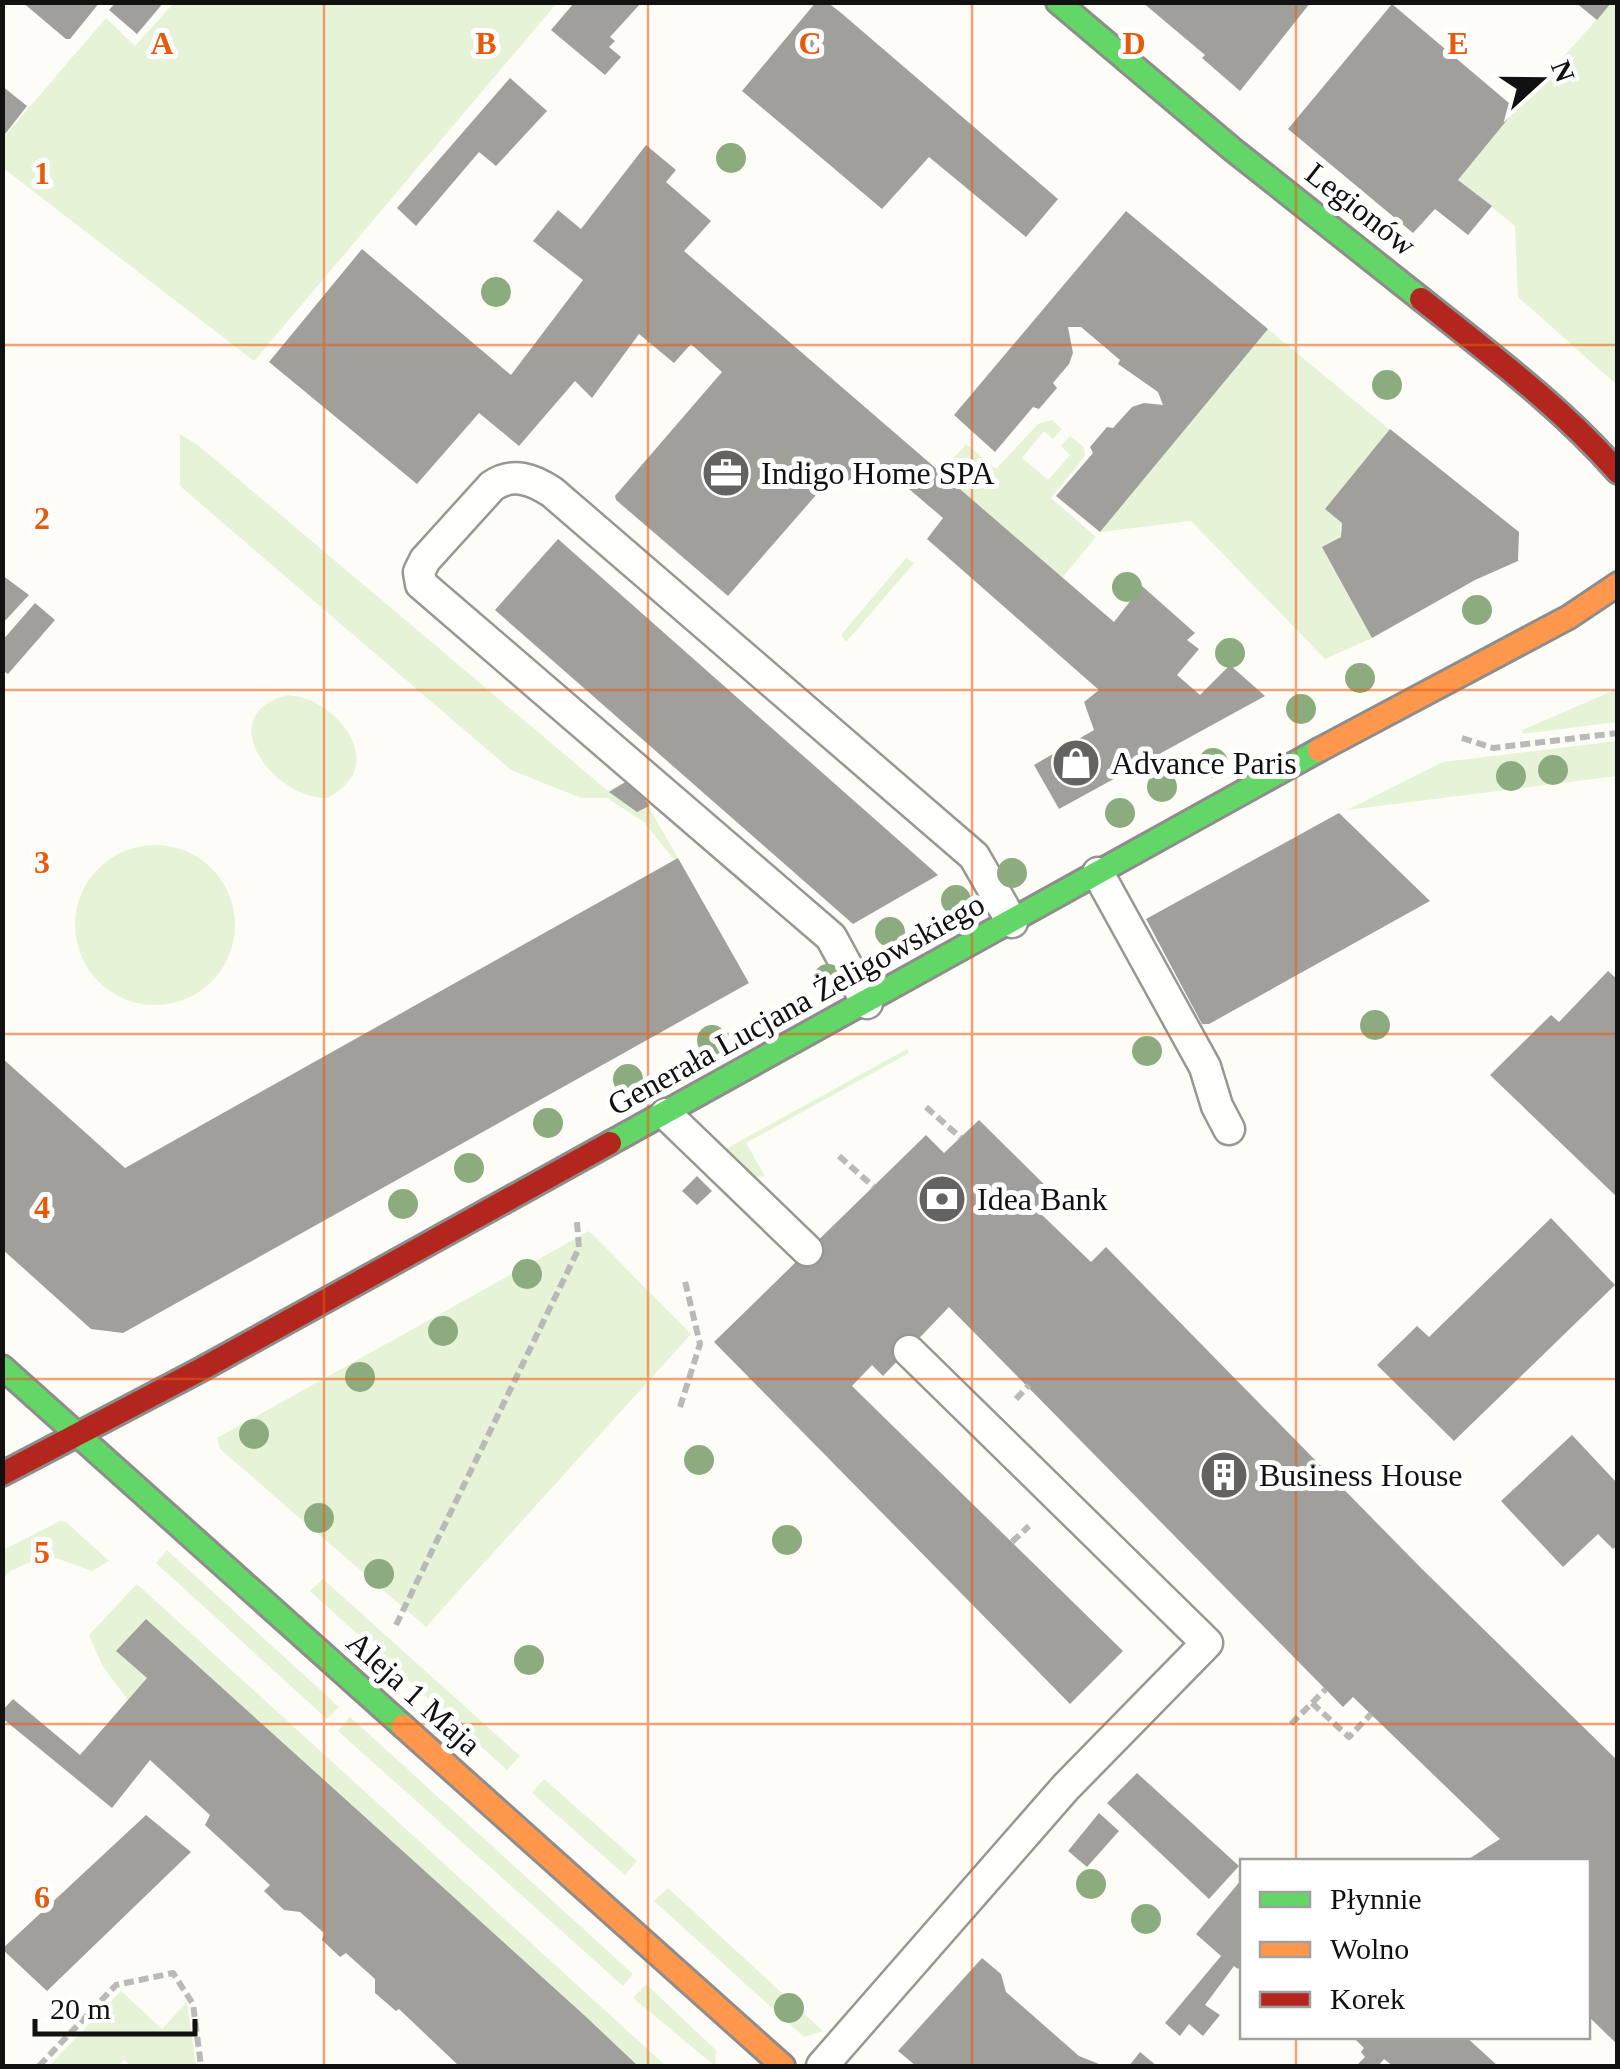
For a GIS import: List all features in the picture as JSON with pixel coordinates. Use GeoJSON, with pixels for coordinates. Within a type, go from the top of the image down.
{"type":"FeatureCollection","features":[{"type":"Feature","properties":{"kind":"street","name":"Legionów"},"geometry":{"type":"LineString","coordinates":[[1058,2],[1232,148],[1540,392],[1618,472]]}},
{"type":"Feature","properties":{"kind":"street","name":"Generała Lucjana Żeligowskiego"},"geometry":{"type":"LineString","coordinates":[[2,1474],[200,1370],[868,1003],[1350,732],[1569,617],[1618,584]]}},
{"type":"Feature","properties":{"kind":"street","name":"Aleja 1 Maja"},"geometry":{"type":"LineString","coordinates":[[2,1368],[782,2066]]}},
{"type":"Feature","properties":{"kind":"lane"},"geometry":{"type":"LineString","coordinates":[[868,1003],[831,937],[420,584],[419,572],[425,560],[492,486],[515,477],[536,481],[552,492],[974,856],[1012,922]]}},
{"type":"Feature","properties":{"kind":"lane"},"geometry":{"type":"LineString","coordinates":[[1098,873],[1205,1067],[1217,1106],[1229,1128]]}},
{"type":"Feature","properties":{"kind":"lane"},"geometry":{"type":"LineString","coordinates":[[666,1114],[807,1250]]}},
{"type":"Feature","properties":{"kind":"lane"},"geometry":{"type":"LineString","coordinates":[[822,2066],[1066,1787],[1208,1643],[909,1351]]}},
{"type":"Feature","properties":{"kind":"path"},"geometry":{"type":"LineString","coordinates":[[1462,738],[1493,748],[1618,733]]}},
{"type":"Feature","properties":{"kind":"path"},"geometry":{"type":"LineString","coordinates":[[926,1107],[961,1138]]}},
{"type":"Feature","properties":{"kind":"path"},"geometry":{"type":"LineString","coordinates":[[839,1156],[874,1187]]}},
{"type":"Feature","properties":{"kind":"path"},"geometry":{"type":"LineString","coordinates":[[396,1625],[578,1248],[577,1221]]}},
{"type":"Feature","properties":{"kind":"path"},"geometry":{"type":"LineString","coordinates":[[680,1407],[700,1344],[684,1277]]}},
{"type":"Feature","properties":{"kind":"path"},"geometry":{"type":"LineString","coordinates":[[1291,1724],[1326,1689]]}},
{"type":"Feature","properties":{"kind":"path"},"geometry":{"type":"LineString","coordinates":[[1312,1703],[1349,1736],[1371,1714]]}},
{"type":"Feature","properties":{"kind":"path"},"geometry":{"type":"LineString","coordinates":[[39,2066],[116,1984],[173,1974],[193,2004],[201,2066]]}},
{"type":"Feature","properties":{"kind":"green space"},"geometry":{"type":"Polygon","coordinates":[[[174,2],[557,3],[254,361],[3,168],[3,138],[106,18],[135,46],[174,2]]]}},
{"type":"Feature","properties":{"kind":"green space"},"geometry":{"type":"Polygon","coordinates":[[[1612,3],[1617,3],[1617,385],[1518,297],[1515,226],[1458,180],[1612,3]]]}},
{"type":"Feature","properties":{"kind":"green space"},"geometry":{"type":"Polygon","coordinates":[[[1268,329],[1390,430],[1340,527],[1341,537],[1323,547],[1372,638],[1325,659],[1191,521],[1100,532],[1268,329]]]}},
{"type":"Feature","properties":{"kind":"green space"},"geometry":{"type":"Polygon","coordinates":[[[1052,420],[1062,429],[1053,439],[1044,431],[1022,458],[1048,480],[1070,455],[1061,446],[1070,436],[1084,447],[1085,456],[1051,498],[1096,537],[1062,578],[941,473],[966,444],[996,469],[1038,424],[1052,420]]]}},
{"type":"Feature","properties":{"kind":"green space"},"geometry":{"type":"Polygon","coordinates":[[[180,434],[608,791],[632,778],[678,858],[675,861],[644,822],[607,798],[581,798],[511,770],[180,486],[180,434]]]}},
{"type":"Feature","properties":{"kind":"green space"},"geometry":{"type":"Polygon","coordinates":[[[906,558],[914,563],[846,642],[841,635],[906,558]]]}},
{"type":"Feature","properties":{"kind":"green space"},"geometry":{"type":"Polygon","coordinates":[[[1617,689],[1617,722],[1523,734],[1522,730],[1617,689]]]}},
{"type":"Feature","properties":{"kind":"green space"},"geometry":{"type":"Polygon","coordinates":[[[288,695],[324,708],[350,736],[356,753],[355,769],[346,785],[327,798],[307,795],[287,785],[258,754],[252,736],[254,719],[265,705],[288,695]]]}},
{"type":"Feature","properties":{"kind":"green space"},"geometry":{"type":"Polygon","coordinates":[[[1617,741],[1617,776],[1347,810],[1443,762],[1617,741]]]}},
{"type":"Feature","properties":{"kind":"green space"},"geometry":{"type":"Polygon","coordinates":[[[155,845],[186,851],[212,868],[229,894],[235,925],[229,956],[212,982],[186,999],[155,1005],[124,999],[98,982],[81,956],[75,925],[81,894],[98,868],[124,851],[155,845]]]}},
{"type":"Feature","properties":{"kind":"green space"},"geometry":{"type":"Polygon","coordinates":[[[907,1049],[909,1053],[746,1143],[765,1176],[747,1178],[722,1151],[907,1049]]]}},
{"type":"Feature","properties":{"kind":"green space"},"geometry":{"type":"Polygon","coordinates":[[[589,1231],[691,1334],[426,1627],[220,1449],[217,1438],[589,1231]]]}},
{"type":"Feature","properties":{"kind":"green space"},"geometry":{"type":"Polygon","coordinates":[[[60,1521],[66,1522],[109,1561],[92,1571],[47,1555],[10,1571],[3,1579],[3,1550],[60,1521]]]}},
{"type":"Feature","properties":{"kind":"green space"},"geometry":{"type":"Polygon","coordinates":[[[167,1550],[339,1707],[327,1719],[156,1563],[167,1550]]]}},
{"type":"Feature","properties":{"kind":"green space"},"geometry":{"type":"Polygon","coordinates":[[[323,1579],[520,1756],[507,1770],[310,1591],[323,1579]]]}},
{"type":"Feature","properties":{"kind":"green space"},"geometry":{"type":"Polygon","coordinates":[[[137,1584],[666,2066],[638,2066],[116,1651],[147,1678],[128,1700],[102,1665],[89,1635],[137,1584]]]}},
{"type":"Feature","properties":{"kind":"green space"},"geometry":{"type":"Polygon","coordinates":[[[350,1717],[633,1974],[623,1986],[338,1731],[350,1717]]]}},
{"type":"Feature","properties":{"kind":"green space"},"geometry":{"type":"Polygon","coordinates":[[[544,1779],[637,1861],[625,1875],[532,1793],[544,1779]]]}},
{"type":"Feature","properties":{"kind":"green space"},"geometry":{"type":"Polygon","coordinates":[[[668,1888],[823,2031],[804,2037],[654,1901],[668,1888]]]}},
{"type":"Feature","properties":{"kind":"green space"},"geometry":{"type":"Polygon","coordinates":[[[646,1984],[716,2050],[715,2066],[633,1998],[646,1984]]]}},
{"type":"Feature","properties":{"kind":"green space"},"geometry":{"type":"Polygon","coordinates":[[[121,1991],[162,2029],[187,2002],[196,2066],[131,2066],[124,2060],[118,2066],[49,2066],[121,1991]]]}},
{"type":"Feature","properties":{"kind":"building"},"geometry":{"type":"Polygon","coordinates":[[[22,2],[100,2],[66,39],[22,2]]]}},
{"type":"Feature","properties":{"kind":"building"},"geometry":{"type":"Polygon","coordinates":[[[116,2],[164,2],[137,34],[109,10],[116,2]]]}},
{"type":"Feature","properties":{"kind":"building"},"geometry":{"type":"Polygon","coordinates":[[[816,2],[827,2],[840,12],[1058,199],[1026,237],[929,157],[882,209],[742,91],[816,2]]]}},
{"type":"Feature","properties":{"kind":"building"},"geometry":{"type":"Polygon","coordinates":[[[1142,2],[1311,2],[1240,91],[1202,58],[1205,55],[1142,2]]]}},
{"type":"Feature","properties":{"kind":"building"},"geometry":{"type":"Polygon","coordinates":[[[1575,2],[1612,2],[1597,20],[1575,2]]]}},
{"type":"Feature","properties":{"kind":"building"},"geometry":{"type":"Polygon","coordinates":[[[574,3],[641,3],[610,37],[615,41],[609,47],[621,57],[605,75],[551,30],[574,3]]]}},
{"type":"Feature","properties":{"kind":"building"},"geometry":{"type":"Polygon","coordinates":[[[1392,4],[1516,109],[1458,180],[1492,206],[1468,235],[1435,209],[1413,233],[1288,129],[1392,4]]]}},
{"type":"Feature","properties":{"kind":"building"},"geometry":{"type":"Polygon","coordinates":[[[510,78],[547,111],[496,166],[479,152],[416,226],[397,208],[510,78]]]}},
{"type":"Feature","properties":{"kind":"building"},"geometry":{"type":"Polygon","coordinates":[[[2,86],[27,106],[2,138],[2,86]]]}},
{"type":"Feature","properties":{"kind":"building"},"geometry":{"type":"Polygon","coordinates":[[[646,145],[676,170],[666,182],[711,221],[684,251],[1114,622],[1142,586],[1195,633],[1187,640],[1199,649],[1177,675],[1200,695],[1230,665],[1265,696],[1059,809],[1034,765],[1094,730],[1084,702],[1099,690],[927,539],[943,518],[875,460],[854,485],[837,471],[728,596],[616,500],[615,496],[722,372],[691,344],[674,363],[639,334],[592,398],[575,381],[519,446],[479,413],[417,484],[269,362],[362,249],[511,375],[583,280],[533,241],[558,210],[581,229],[646,145]]]}},
{"type":"Feature","properties":{"kind":"building"},"geometry":{"type":"Polygon","coordinates":[[[1126,211],[1268,329],[1100,532],[1056,496],[1093,453],[1090,447],[1107,427],[1113,428],[1132,407],[1144,403],[1163,405],[1158,392],[1118,364],[1120,360],[1081,327],[1068,327],[1073,353],[1053,383],[1057,388],[1039,409],[1033,407],[995,452],[954,415],[1126,211]]]}},
{"type":"Feature","properties":{"kind":"building"},"geometry":{"type":"Polygon","coordinates":[[[1390,429],[1519,532],[1518,561],[1475,580],[1372,638],[1322,547],[1341,537],[1342,523],[1325,509],[1390,429]]]}},
{"type":"Feature","properties":{"kind":"building"},"geometry":{"type":"Polygon","coordinates":[[[558,539],[938,875],[853,924],[495,610],[558,539]]]}},
{"type":"Feature","properties":{"kind":"building"},"geometry":{"type":"Polygon","coordinates":[[[2,575],[29,595],[2,624],[2,575]]]}},
{"type":"Feature","properties":{"kind":"building"},"geometry":{"type":"Polygon","coordinates":[[[35,603],[55,620],[8,674],[2,670],[2,641],[35,603]]]}},
{"type":"Feature","properties":{"kind":"building"},"geometry":{"type":"Polygon","coordinates":[[[632,778],[649,806],[637,812],[609,792],[632,778]]]}},
{"type":"Feature","properties":{"kind":"building"},"geometry":{"type":"Polygon","coordinates":[[[1339,813],[1430,901],[1209,1024],[1202,1024],[1146,919],[1339,813]]]}},
{"type":"Feature","properties":{"kind":"building"},"geometry":{"type":"Polygon","coordinates":[[[678,858],[749,983],[123,1333],[91,1329],[2,1249],[2,1058],[125,1168],[678,858]]]}},
{"type":"Feature","properties":{"kind":"building"},"geometry":{"type":"Polygon","coordinates":[[[1608,971],[1618,980],[1618,1198],[1490,1075],[1551,1015],[1559,1022],[1608,971]]]}},
{"type":"Feature","properties":{"kind":"building","name":"Business House"},"geometry":{"type":"Polygon","coordinates":[[[979,1120],[1057,1197],[1040,1213],[1091,1262],[1106,1247],[1421,1568],[1618,1761],[1618,2045],[1590,2018],[1590,1859],[1469,1859],[1500,1839],[1353,1697],[1343,1707],[949,1307],[883,1376],[872,1365],[852,1386],[1123,1651],[1070,1704],[714,1342],[926,1135],[944,1153],[979,1120]]]}},
{"type":"Feature","properties":{"kind":"building"},"geometry":{"type":"Polygon","coordinates":[[[697,1176],[712,1191],[697,1205],[682,1191],[697,1176]]]}},
{"type":"Feature","properties":{"kind":"building"},"geometry":{"type":"Polygon","coordinates":[[[1551,1218],[1615,1285],[1454,1441],[1377,1365],[1417,1326],[1429,1337],[1551,1218]]]}},
{"type":"Feature","properties":{"kind":"building"},"geometry":{"type":"Polygon","coordinates":[[[1572,1435],[1618,1484],[1618,1545],[1613,1549],[1598,1534],[1563,1567],[1501,1501],[1572,1435]]]}},
{"type":"Feature","properties":{"kind":"building"},"geometry":{"type":"Polygon","coordinates":[[[146,1619],[638,2066],[459,2066],[399,2009],[396,2011],[375,1993],[375,1979],[346,1953],[340,1957],[322,1940],[324,1933],[300,1912],[284,1910],[264,1891],[270,1885],[205,1825],[210,1815],[150,1760],[112,1808],[2,1718],[2,1711],[13,1699],[80,1755],[147,1678],[116,1651],[146,1619]]]}},
{"type":"Feature","properties":{"kind":"building"},"geometry":{"type":"Polygon","coordinates":[[[1137,1773],[1239,1866],[1209,1899],[1107,1803],[1137,1773]]]}},
{"type":"Feature","properties":{"kind":"building"},"geometry":{"type":"Polygon","coordinates":[[[1099,1813],[1119,1831],[1087,1867],[1068,1851],[1099,1813]]]}},
{"type":"Feature","properties":{"kind":"building"},"geometry":{"type":"Polygon","coordinates":[[[146,1815],[191,1852],[47,1991],[2,1949],[146,1815]]]}},
{"type":"Feature","properties":{"kind":"building"},"geometry":{"type":"Polygon","coordinates":[[[1240,1881],[1240,1966],[1234,1966],[1205,2005],[1220,2015],[1203,2036],[1189,2024],[1180,2036],[1165,2023],[1221,1956],[1196,1934],[1240,1881]]]}},
{"type":"Feature","properties":{"kind":"building"},"geometry":{"type":"Polygon","coordinates":[[[982,1958],[1001,1974],[1006,1992],[1079,2056],[1104,2066],[916,2066],[898,2051],[982,1958]]]}},
{"type":"Feature","properties":{"kind":"building"},"geometry":{"type":"Polygon","coordinates":[[[1355,2039],[1468,2039],[1498,2066],[1393,2066],[1384,2059],[1378,2066],[1356,2066],[1365,2057],[1361,2052],[1364,2048],[1355,2039]]]}},
{"type":"Feature","properties":{"kind":"building"},"geometry":{"type":"Polygon","coordinates":[[[1140,2052],[1157,2066],[1129,2066],[1140,2052]]]}},
{"type":"Feature","properties":{"kind":"traffic: fast"},"geometry":{"type":"LineString","coordinates":[[1058,2],[1232,149],[1421,299]]}},
{"type":"Feature","properties":{"kind":"traffic: fast"},"geometry":{"type":"LineString","coordinates":[[610,1143],[1319,750]]}},
{"type":"Feature","properties":{"kind":"traffic: fast"},"geometry":{"type":"LineString","coordinates":[[2,1367],[403,1726]]}},
{"type":"Feature","properties":{"kind":"traffic: slow"},"geometry":{"type":"LineString","coordinates":[[1319,750],[1569,617],[1618,584]]}},
{"type":"Feature","properties":{"kind":"traffic: slow"},"geometry":{"type":"LineString","coordinates":[[403,1726],[783,2066]]}},
{"type":"Feature","properties":{"kind":"traffic: jam"},"geometry":{"type":"LineString","coordinates":[[1421,299],[1548,403],[1618,472]]}},
{"type":"Feature","properties":{"kind":"traffic: jam"},"geometry":{"type":"LineString","coordinates":[[2,1474],[200,1370],[610,1143]]}},
{"type":"Feature","properties":{"kind":"place","name":"Indigo Home SPA"},"geometry":{"type":"Point","coordinates":[726,473]}},
{"type":"Feature","properties":{"kind":"place","name":"Advance Paris"},"geometry":{"type":"Point","coordinates":[1076,763]}},
{"type":"Feature","properties":{"kind":"place","name":"Idea Bank"},"geometry":{"type":"Point","coordinates":[942,1199]}},
{"type":"Feature","properties":{"kind":"place","name":"Business House"},"geometry":{"type":"Point","coordinates":[1224,1475]}}]}
